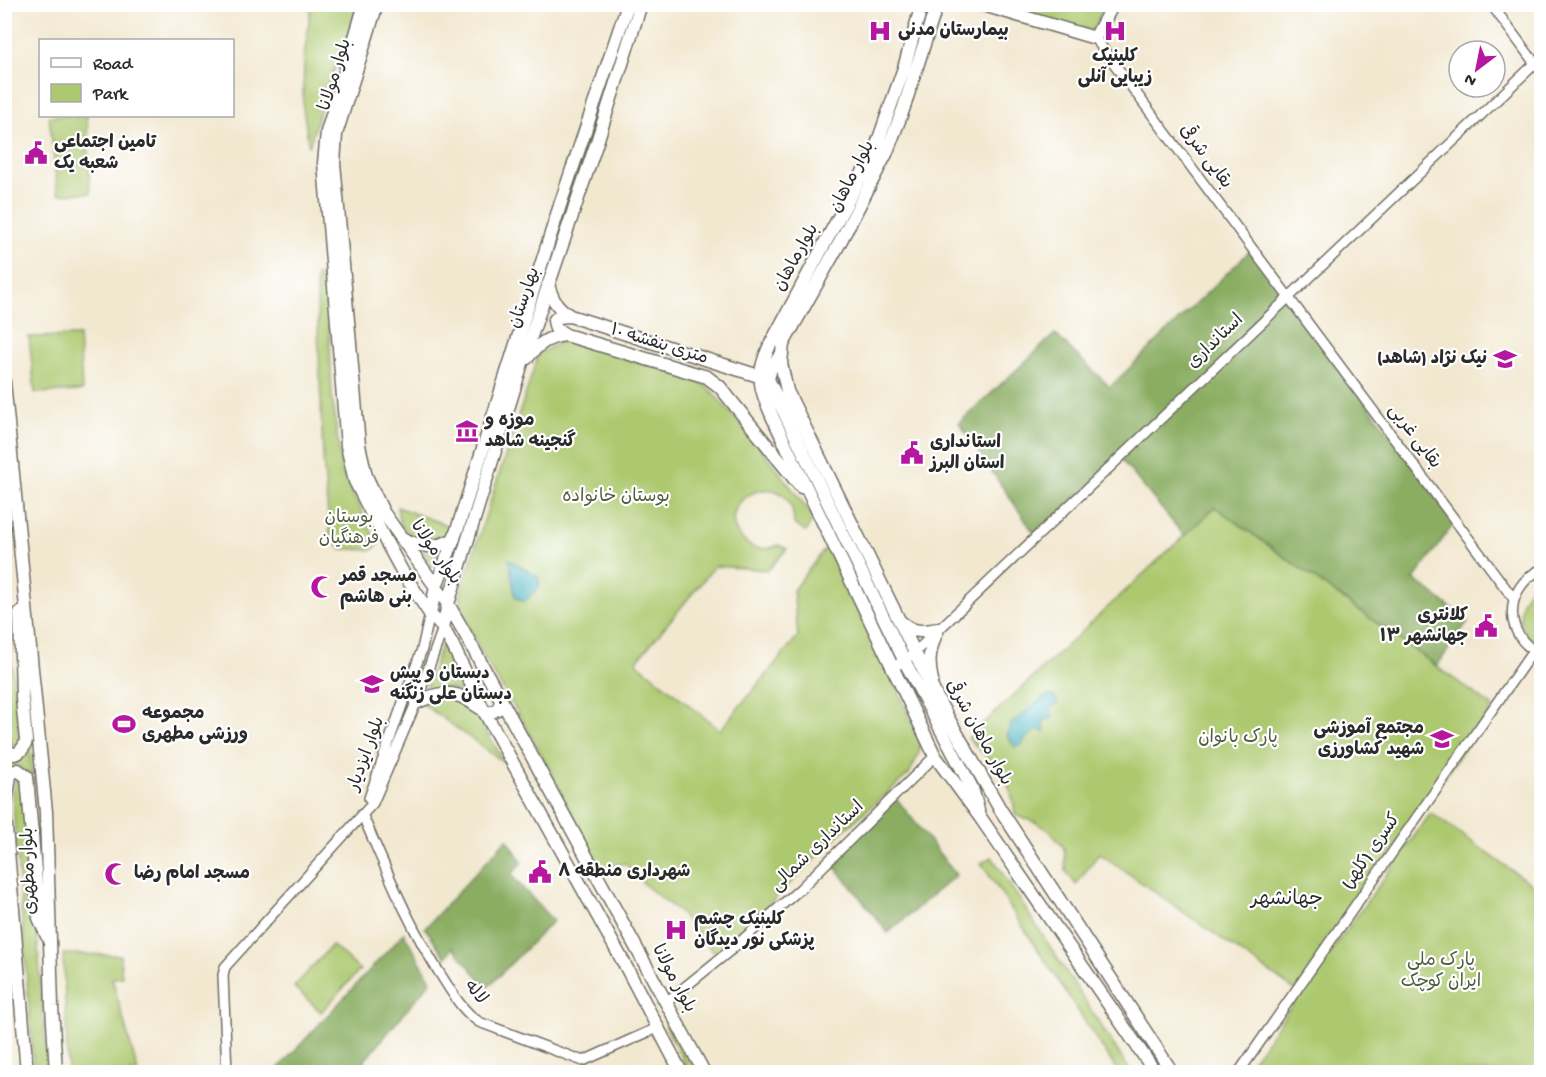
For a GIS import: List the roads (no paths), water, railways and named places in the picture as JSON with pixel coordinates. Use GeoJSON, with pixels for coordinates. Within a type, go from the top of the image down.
{"type":"FeatureCollection","features":[{"type":"Feature","properties":{"kind":"main road","name":"بلوار مولانا"},"geometry":{"type":"LineString","coordinates":[[365,4],[327,132],[324,162],[347,446],[355,481],[402,571],[430,614],[443,628],[484,711],[681,1072]]}},
{"type":"Feature","properties":{"kind":"main road","name":"بلوار مولانا"},"geometry":{"type":"LineString","coordinates":[[377,4],[336,134],[334,163],[359,445],[366,476],[383,512],[448,604],[664,1003],[704,1072]]}},
{"type":"Feature","properties":{"kind":"main road","name":"بهارستان"},"geometry":{"type":"LineString","coordinates":[[430,614],[436,587],[454,539],[561,202],[628,4]]}},
{"type":"Feature","properties":{"kind":"main road","name":"بهارستان"},"geometry":{"type":"LineString","coordinates":[[443,628],[448,604],[522,363],[640,4]]}},
{"type":"Feature","properties":{"kind":"main road","name":"بلوارماهان"},"geometry":{"type":"LineString","coordinates":[[763,378],[769,347],[875,150],[904,68],[922,4]]}},
{"type":"Feature","properties":{"kind":"main road","name":"بلوار ماهان"},"geometry":{"type":"LineString","coordinates":[[763,378],[781,356],[783,344],[886,154],[903,110],[937,4]]}},
{"type":"Feature","properties":{"kind":"main road"},"geometry":{"type":"LineString","coordinates":[[980,4],[1095,38],[1113,4]]}},
{"type":"Feature","properties":{"kind":"main road"},"geometry":{"type":"LineString","coordinates":[[548,285],[554,302],[570,316]]}},
{"type":"Feature","properties":{"kind":"main road"},"geometry":{"type":"LineString","coordinates":[[566,335],[556,329],[554,321],[557,317],[570,316]]}},
{"type":"Feature","properties":{"kind":"main road","name":"۱۰ متری بنفشه"},"geometry":{"type":"LineString","coordinates":[[570,316],[763,378],[787,391]]}},
{"type":"Feature","properties":{"kind":"main road"},"geometry":{"type":"LineString","coordinates":[[522,363],[544,340],[566,335]]}},
{"type":"Feature","properties":{"kind":"main road","name":"۱۰ متری بنفشه"},"geometry":{"type":"LineString","coordinates":[[566,335],[706,377],[720,387],[813,502]]}},
{"type":"Feature","properties":{"kind":"main road"},"geometry":{"type":"LineString","coordinates":[[781,356],[787,391]]}},
{"type":"Feature","properties":{"kind":"main road"},"geometry":{"type":"LineString","coordinates":[[763,378],[764,398],[935,756],[980,817],[1155,1072]]}},
{"type":"Feature","properties":{"kind":"main road"},"geometry":{"type":"LineString","coordinates":[[763,378],[909,656],[972,788],[980,817]]}},
{"type":"Feature","properties":{"kind":"main road","name":"بلوار مطهری"},"geometry":{"type":"LineString","coordinates":[[4,382],[46,812],[56,1072]]}},
{"type":"Feature","properties":{"kind":"main road","name":"بلوار ماهان شرقی"},"geometry":{"type":"LineString","coordinates":[[787,391],[896,617],[909,656],[940,704],[1000,809],[1172,1072]]}},
{"type":"Feature","properties":{"kind":"main road"},"geometry":{"type":"LineString","coordinates":[[402,538],[428,548],[441,546],[454,539]]}},
{"type":"Feature","properties":{"kind":"main road"},"geometry":{"type":"LineString","coordinates":[[4,731],[6,748],[9,752],[20,753],[25,748],[26,741],[20,655],[22,566]]}},
{"type":"Feature","properties":{"kind":"main road"},"geometry":{"type":"LineString","coordinates":[[896,617],[910,630],[922,632],[938,629]]}},
{"type":"Feature","properties":{"kind":"main road"},"geometry":{"type":"LineString","coordinates":[[938,629],[929,651],[929,668],[940,704]]}},
{"type":"Feature","properties":{"kind":"main road"},"geometry":{"type":"LineString","coordinates":[[416,703],[433,694],[454,694],[484,711],[495,712],[500,708],[501,700]]}},
{"type":"Feature","properties":{"kind":"main road"},"geometry":{"type":"LineString","coordinates":[[503,743],[504,731],[513,729],[519,734]]}},
{"type":"Feature","properties":{"kind":"main road","name":"بلوار مطهری"},"geometry":{"type":"LineString","coordinates":[[27,1072],[5,806],[10,776],[18,770],[27,777],[39,918],[50,942]]}},
{"type":"Feature","properties":{"kind":"street"},"geometry":{"type":"LineString","coordinates":[[1491,4],[1538,60],[1542,73]]}},
{"type":"Feature","properties":{"kind":"street","name":"بقایى شرقی"},"geometry":{"type":"LineString","coordinates":[[1095,38],[1288,296]]}},
{"type":"Feature","properties":{"kind":"street","name":"استانداری"},"geometry":{"type":"LineString","coordinates":[[893,668],[938,629],[1538,60]]}},
{"type":"Feature","properties":{"kind":"street","name":"بقایى غربی"},"geometry":{"type":"LineString","coordinates":[[1288,296],[1513,597]]}},
{"type":"Feature","properties":{"kind":"street"},"geometry":{"type":"LineString","coordinates":[[1537,653],[1523,642],[1515,629],[1512,614],[1513,597],[1532,573],[1542,569]]}},
{"type":"Feature","properties":{"kind":"street","name":"بلوار ایزدیار"},"geometry":{"type":"LineString","coordinates":[[362,814],[422,649],[430,614]]}},
{"type":"Feature","properties":{"kind":"street","name":"بلوار ایزدیار"},"geometry":{"type":"LineString","coordinates":[[362,814],[373,803],[416,703],[443,628]]}},
{"type":"Feature","properties":{"kind":"street","name":"کسری (کلهر)"},"geometry":{"type":"LineString","coordinates":[[1239,1072],[1537,653]]}},
{"type":"Feature","properties":{"kind":"street","name":"استانداری شمالی"},"geometry":{"type":"LineString","coordinates":[[664,1003],[732,949],[800,889],[935,756]]}},
{"type":"Feature","properties":{"kind":"street"},"geometry":{"type":"LineString","coordinates":[[227,1072],[223,975],[225,966],[362,814]]}},
{"type":"Feature","properties":{"kind":"street","name":"لاله"},"geometry":{"type":"LineString","coordinates":[[362,814],[400,903],[437,970],[464,1009],[479,1022],[583,1061],[657,1028]]}},
{"type":"Feature","properties":{"kind":"water"},"geometry":{"type":"Polygon","coordinates":[[[509,559],[538,577],[540,586],[524,602],[515,597],[509,559]]]}},
{"type":"Feature","properties":{"kind":"water"},"geometry":{"type":"Polygon","coordinates":[[[1050,695],[1056,698],[1058,703],[1051,708],[1052,718],[1043,723],[1045,732],[1037,730],[1025,739],[1022,745],[1015,747],[1007,736],[1011,724],[1044,697],[1050,695]]]}},
{"type":"Feature","properties":{"kind":"place","name":"بیمارستان مدنی"},"geometry":{"type":"Point","coordinates":[880,31]}},
{"type":"Feature","properties":{"kind":"place","name":"کلینیک زیبایی آنلی"},"geometry":{"type":"Point","coordinates":[1115,31]}},
{"type":"Feature","properties":{"kind":"place","name":"تامین اجتماعی شعبه یک"},"geometry":{"type":"Point","coordinates":[36,153]}},
{"type":"Feature","properties":{"kind":"place","name":"نیک نژاد (شاهد)"},"geometry":{"type":"Point","coordinates":[1505,359]}},
{"type":"Feature","properties":{"kind":"place","name":"موزه و گنجینه شاهد"},"geometry":{"type":"Point","coordinates":[467,431]}},
{"type":"Feature","properties":{"kind":"place","name":"استانداری استان البرز"},"geometry":{"type":"Point","coordinates":[912,453]}},
{"type":"Feature","properties":{"kind":"place","name":"مسجد قمر بنی هاشم"},"geometry":{"type":"Point","coordinates":[322,587]}},
{"type":"Feature","properties":{"kind":"place","name":"کلانتری ۱۳ جهانشهر"},"geometry":{"type":"Point","coordinates":[1486,626]}},
{"type":"Feature","properties":{"kind":"place","name":"دبستان و پیش دبستان علی زنگنه"},"geometry":{"type":"Point","coordinates":[372,684]}},
{"type":"Feature","properties":{"kind":"place","name":"مجموعه ورزشی مطهری"},"geometry":{"type":"Point","coordinates":[124,724]}},
{"type":"Feature","properties":{"kind":"place","name":"مجتمع آموزشی شهید کشاورزی"},"geometry":{"type":"Point","coordinates":[1442,739]}},
{"type":"Feature","properties":{"kind":"place","name":"شهرداری منطقه ۸"},"geometry":{"type":"Point","coordinates":[540,872]}},
{"type":"Feature","properties":{"kind":"place","name":"مسجد امام رضا"},"geometry":{"type":"Point","coordinates":[116,874]}},
{"type":"Feature","properties":{"kind":"place","name":"کلینیک چشم پزشکی نور دیدگان"},"geometry":{"type":"Point","coordinates":[676,930]}},
{"type":"Feature","properties":{"kind":"district","name":"جهانشهر"},"geometry":{"type":"Point","coordinates":[1287,900]}},
{"type":"Feature","properties":{"kind":"park label","name":"بوستان خانواده"},"geometry":{"type":"Point","coordinates":[616,497]}},
{"type":"Feature","properties":{"kind":"park label","name":"بوستان فرهنگیان"},"geometry":{"type":"Point","coordinates":[349,528]}},
{"type":"Feature","properties":{"kind":"park label","name":"پارک بانوان"},"geometry":{"type":"Point","coordinates":[1238,738]}},
{"type":"Feature","properties":{"kind":"park label","name":"پارک ملی ایران کوچک"},"geometry":{"type":"Point","coordinates":[1441,971]}}]}
